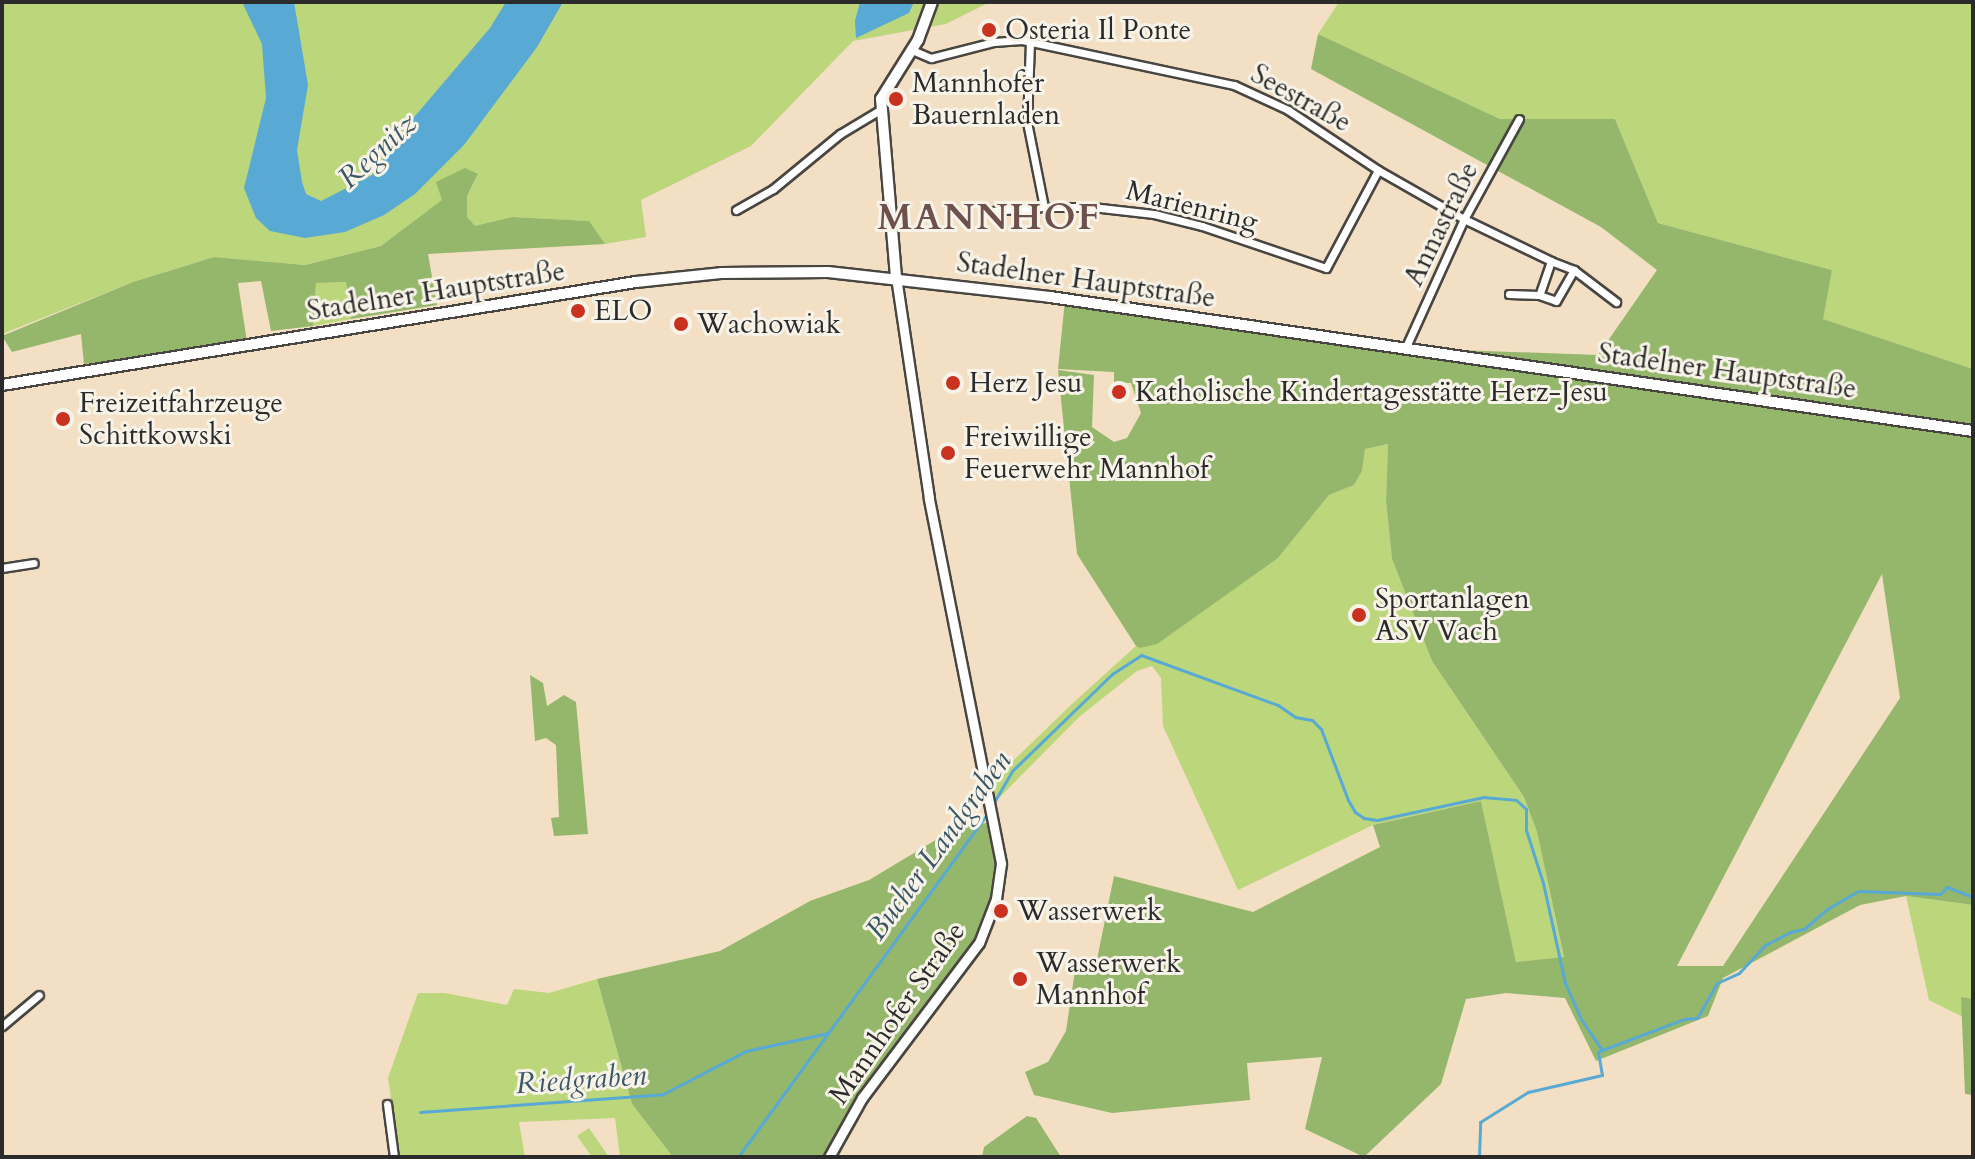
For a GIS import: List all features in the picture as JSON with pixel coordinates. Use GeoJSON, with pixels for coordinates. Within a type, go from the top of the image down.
{"type":"FeatureCollection","features":[{"type":"Feature","properties":{"kind":"main road","name":"Mannhofer Straße"},"geometry":{"type":"LineString","coordinates":[[896,277],[880,110],[883,91],[926,25],[932,2]]}},
{"type":"Feature","properties":{"kind":"main road","name":"Stadelner Hauptstraße"},"geometry":{"type":"LineString","coordinates":[[2,385],[665,278],[779,271],[896,277],[1973,431]]}},
{"type":"Feature","properties":{"kind":"street","name":"Seestraße"},"geometry":{"type":"LineString","coordinates":[[912,50],[931,58],[1009,39],[1234,85],[1288,110],[1378,170],[1464,219],[1574,270],[1616,302]]}},
{"type":"Feature","properties":{"kind":"street"},"geometry":{"type":"LineString","coordinates":[[1030,42],[1027,122],[1044,207]]}},
{"type":"Feature","properties":{"kind":"street"},"geometry":{"type":"LineString","coordinates":[[736,210],[773,189],[840,134],[880,110]]}},
{"type":"Feature","properties":{"kind":"street","name":"Annastraße"},"geometry":{"type":"LineString","coordinates":[[1405,349],[1464,219],[1519,119]]}},
{"type":"Feature","properties":{"kind":"street","name":"Marienring"},"geometry":{"type":"LineString","coordinates":[[992,211],[1044,207],[1118,209],[1154,214],[1202,226],[1326,268],[1378,170]]}},
{"type":"Feature","properties":{"kind":"street"},"geometry":{"type":"LineString","coordinates":[[1539,295],[1551,261]]}},
{"type":"Feature","properties":{"kind":"street"},"geometry":{"type":"LineString","coordinates":[[1509,294],[1539,295],[1556,301],[1574,270]]}},
{"type":"Feature","properties":{"kind":"street","name":"Mannhofer Straße"},"geometry":{"type":"LineString","coordinates":[[829,1157],[862,1098],[979,943],[991,917],[999,882],[995,825],[929,498],[896,277]]}},
{"type":"Feature","properties":{"kind":"street"},"geometry":{"type":"LineString","coordinates":[[2,568],[34,563]]}},
{"type":"Feature","properties":{"kind":"street"},"geometry":{"type":"LineString","coordinates":[[2,1026],[39,995]]}},
{"type":"Feature","properties":{"kind":"street"},"geometry":{"type":"LineString","coordinates":[[387,1104],[394,1157]]}},
{"type":"Feature","properties":{"kind":"green space"},"geometry":{"type":"Polygon","coordinates":[[[2,2],[990,2],[946,24],[853,41],[751,146],[641,200],[646,237],[605,244],[588,221],[512,217],[475,227],[467,217],[467,196],[478,175],[381,246],[305,265],[214,257],[133,282],[2,334],[2,2]]]}},
{"type":"Feature","properties":{"kind":"green space"},"geometry":{"type":"Polygon","coordinates":[[[1339,2],[1973,2],[1973,369],[1822,319],[1832,270],[1658,223],[1615,119],[1500,119],[1318,34],[1339,2]]]}},
{"type":"Feature","properties":{"kind":"green space"},"geometry":{"type":"Polygon","coordinates":[[[1318,34],[1500,119],[1615,119],[1658,223],[1832,270],[1823,319],[1973,369],[1973,905],[1906,896],[1860,905],[1723,978],[1708,1016],[1596,1061],[1565,998],[1506,993],[1466,999],[1441,1084],[1364,1157],[1305,1129],[1322,1057],[1247,1063],[1250,1100],[1112,1113],[1034,1095],[1025,1072],[1048,1062],[1066,1031],[1076,964],[1094,974],[1114,876],[1253,912],[1380,847],[1373,825],[1481,801],[1516,962],[1564,957],[1537,832],[1524,797],[1432,661],[1392,559],[1386,501],[1388,444],[1365,449],[1362,471],[1354,485],[1329,495],[1278,558],[1157,644],[1140,648],[1077,554],[1058,370],[1094,375],[1092,427],[1114,442],[1127,438],[1141,413],[1131,383],[1114,382],[1114,372],[1058,369],[1065,300],[1402,348],[1598,355],[1657,270],[1601,227],[1311,69],[1318,34]],[[1882,574],[1677,966],[1723,966],[1900,698],[1882,574]]]}},
{"type":"Feature","properties":{"kind":"green space"},"geometry":{"type":"Polygon","coordinates":[[[465,168],[478,174],[467,196],[467,217],[475,226],[512,217],[589,221],[605,244],[428,254],[437,305],[351,319],[346,282],[316,283],[313,326],[271,331],[261,281],[238,283],[247,342],[84,364],[81,334],[12,352],[2,336],[133,282],[214,257],[305,265],[381,246],[442,200],[436,182],[465,168]]]}},
{"type":"Feature","properties":{"kind":"green space"},"geometry":{"type":"Polygon","coordinates":[[[346,282],[351,319],[313,326],[316,283],[346,282]]]}},
{"type":"Feature","properties":{"kind":"green space"},"geometry":{"type":"Polygon","coordinates":[[[1388,444],[1386,501],[1392,559],[1432,661],[1524,797],[1537,832],[1564,958],[1516,962],[1481,801],[1373,825],[1238,890],[1163,726],[1161,678],[1152,666],[1137,671],[1079,717],[996,801],[992,781],[1073,703],[1136,646],[1141,648],[1278,558],[1329,495],[1354,485],[1362,471],[1365,449],[1388,444]]]}},
{"type":"Feature","properties":{"kind":"green space"},"geometry":{"type":"Polygon","coordinates":[[[530,675],[543,683],[547,706],[564,695],[576,702],[588,834],[554,836],[551,818],[559,817],[556,745],[546,738],[535,741],[530,675]]]}},
{"type":"Feature","properties":{"kind":"green space"},"geometry":{"type":"Polygon","coordinates":[[[987,823],[994,846],[996,878],[992,925],[986,942],[874,1084],[829,1157],[673,1157],[632,1104],[597,979],[720,951],[810,901],[869,880],[959,826],[987,823]]]}},
{"type":"Feature","properties":{"kind":"green space"},"geometry":{"type":"Polygon","coordinates":[[[1906,896],[1973,905],[1973,999],[1961,997],[1963,1017],[1929,1000],[1906,896]]]}},
{"type":"Feature","properties":{"kind":"green space"},"geometry":{"type":"Polygon","coordinates":[[[597,979],[632,1104],[673,1157],[620,1157],[615,1118],[519,1122],[525,1157],[400,1157],[388,1078],[418,993],[445,993],[507,1005],[514,989],[549,993],[597,979]]]}},
{"type":"Feature","properties":{"kind":"green space"},"geometry":{"type":"Polygon","coordinates":[[[1961,997],[1973,999],[1973,1095],[1965,1094],[1961,997]]]}},
{"type":"Feature","properties":{"kind":"green space"},"geometry":{"type":"Polygon","coordinates":[[[1027,1116],[1036,1118],[1061,1157],[982,1157],[984,1147],[1027,1116]]]}},
{"type":"Feature","properties":{"kind":"green space"},"geometry":{"type":"Polygon","coordinates":[[[589,1128],[609,1157],[592,1157],[577,1136],[589,1128]]]}},
{"type":"Feature","properties":{"kind":"water"},"geometry":{"type":"Polygon","coordinates":[[[242,2],[294,2],[308,85],[297,150],[306,194],[321,201],[372,175],[410,122],[490,28],[506,2],[563,2],[537,47],[464,145],[415,194],[384,215],[345,232],[305,238],[270,231],[256,218],[244,188],[266,98],[262,44],[242,2]]]}},
{"type":"Feature","properties":{"kind":"water"},"geometry":{"type":"Polygon","coordinates":[[[860,2],[914,2],[909,13],[856,38],[855,21],[860,2]]]}},
{"type":"Feature","properties":{"kind":"waterway","name":"Bucher Landgraben"},"geometry":{"type":"LineString","coordinates":[[993,804],[1013,770],[1112,674],[1141,655],[1278,705],[1295,717],[1312,720],[1321,729],[1348,800],[1355,812],[1364,818],[1377,820],[1483,797],[1516,800],[1526,809],[1526,830],[1543,883],[1565,983],[1581,1019],[1602,1050],[1684,1019],[1697,1018],[1717,983],[1739,973],[1765,945],[1790,932],[1804,929],[1827,909],[1858,891],[1940,894],[1947,887],[1973,897]]}},
{"type":"Feature","properties":{"kind":"waterway","name":"Bucher Landgraben"},"geometry":{"type":"LineString","coordinates":[[738,1157],[987,814]]}},
{"type":"Feature","properties":{"kind":"waterway","name":"Riedgraben"},"geometry":{"type":"LineString","coordinates":[[420,1112],[663,1094],[746,1051],[828,1033]]}},
{"type":"Feature","properties":{"kind":"waterway"},"geometry":{"type":"LineString","coordinates":[[1479,1157],[1480,1122],[1528,1092],[1602,1075],[1598,1052],[1602,1050]]}},
{"type":"Feature","properties":{"kind":"place","name":"Osteria Il Ponte"},"geometry":{"type":"Point","coordinates":[989,30]}},
{"type":"Feature","properties":{"kind":"place","name":"Mannhofer Bauernladen"},"geometry":{"type":"Point","coordinates":[896,99]}},
{"type":"Feature","properties":{"kind":"place","name":"ELO"},"geometry":{"type":"Point","coordinates":[578,311]}},
{"type":"Feature","properties":{"kind":"place","name":"Wachowiak"},"geometry":{"type":"Point","coordinates":[681,324]}},
{"type":"Feature","properties":{"kind":"place","name":"Herz Jesu"},"geometry":{"type":"Point","coordinates":[953,383]}},
{"type":"Feature","properties":{"kind":"place","name":"Katholische Kindertagesstätte Herz-Jesu"},"geometry":{"type":"Point","coordinates":[1119,392]}},
{"type":"Feature","properties":{"kind":"place","name":"Freizeitfahrzeuge Schittkowski"},"geometry":{"type":"Point","coordinates":[63,419]}},
{"type":"Feature","properties":{"kind":"place","name":"Freiwillige Feuerwehr Mannhof"},"geometry":{"type":"Point","coordinates":[948,453]}},
{"type":"Feature","properties":{"kind":"place","name":"Sportanlagen ASV Vach"},"geometry":{"type":"Point","coordinates":[1359,615]}},
{"type":"Feature","properties":{"kind":"place","name":"Wasserwerk"},"geometry":{"type":"Point","coordinates":[1001,911]}},
{"type":"Feature","properties":{"kind":"place","name":"Wasserwerk Mannhof"},"geometry":{"type":"Point","coordinates":[1020,979]}},
{"type":"Feature","properties":{"kind":"district","name":"MANNHOF"},"geometry":{"type":"Point","coordinates":[989,218]}},
{"type":"Feature","properties":{"kind":"water label","name":"Regnitz"},"geometry":{"type":"Point","coordinates":[378,151]}}]}
